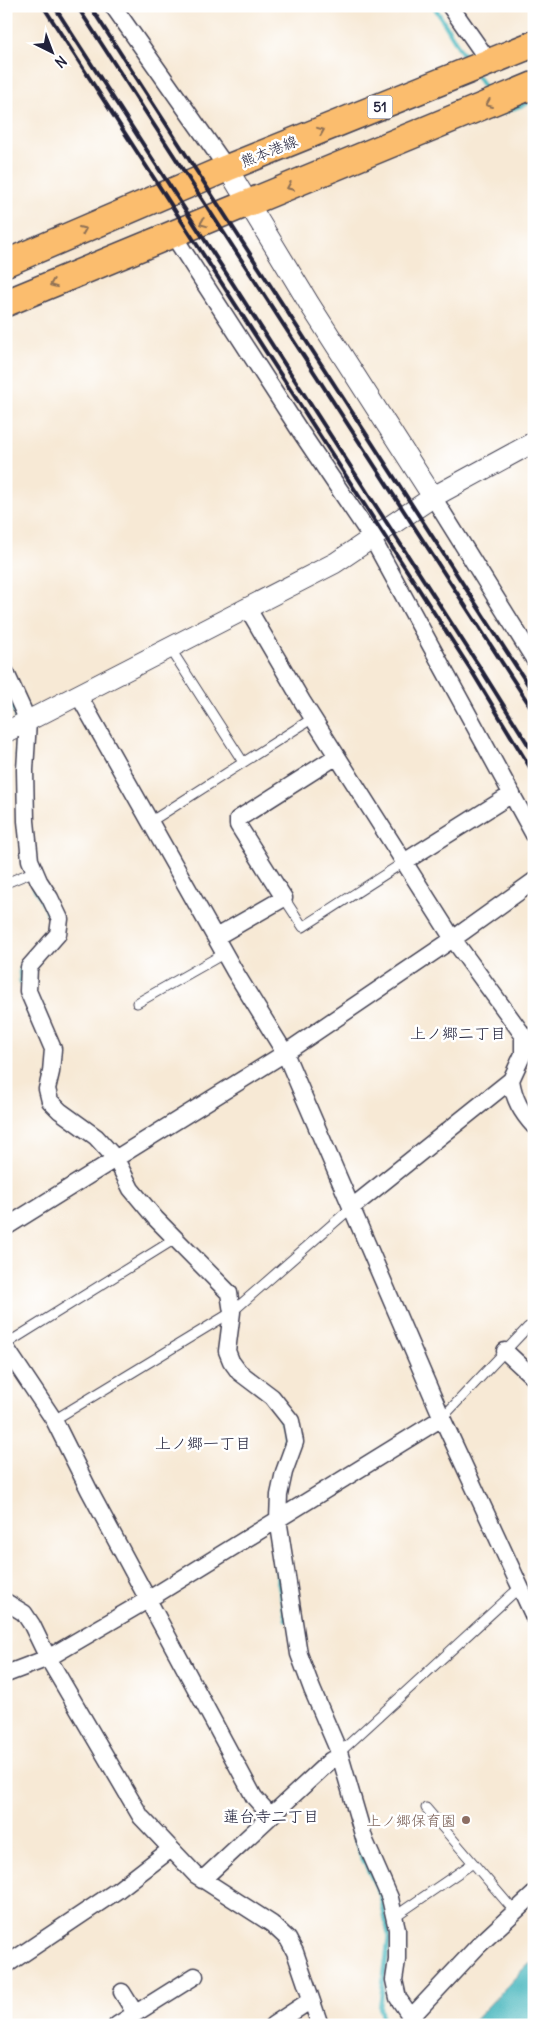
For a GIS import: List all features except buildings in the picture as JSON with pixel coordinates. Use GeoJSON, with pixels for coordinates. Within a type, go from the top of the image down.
{"type":"FeatureCollection","features":[{"type":"Feature","properties":{"kind":"main road","name":"熊本港線"},"geometry":{"type":"LineString","coordinates":[[6,263],[227,168],[534,44]]}},
{"type":"Feature","properties":{"kind":"main road"},"geometry":{"type":"LineString","coordinates":[[6,303],[534,85]]}},
{"type":"Feature","properties":{"kind":"street"},"geometry":{"type":"LineString","coordinates":[[113,6],[227,168],[310,305],[534,660]]}},
{"type":"Feature","properties":{"kind":"street"},"geometry":{"type":"LineString","coordinates":[[450,6],[490,63]]}},
{"type":"Feature","properties":{"kind":"street"},"geometry":{"type":"LineString","coordinates":[[173,235],[372,538],[534,835]]}},
{"type":"Feature","properties":{"kind":"street"},"geometry":{"type":"LineString","coordinates":[[6,732],[335,563],[432,497],[534,442]]}},
{"type":"Feature","properties":{"kind":"street"},"geometry":{"type":"LineString","coordinates":[[247,607],[312,718],[404,862],[454,939],[523,1034],[523,1054],[511,1080],[352,1208]]}},
{"type":"Feature","properties":{"kind":"street"},"geometry":{"type":"LineString","coordinates":[[6,673],[28,722],[25,770],[26,821],[30,860],[60,919],[58,934],[29,967],[28,991],[53,1049],[47,1089],[50,1101],[60,1111],[96,1137],[116,1159],[132,1189],[156,1219],[229,1293],[232,1312],[227,1351],[231,1361],[239,1372],[272,1397],[292,1421],[295,1442],[284,1472],[279,1495],[278,1519],[299,1654],[365,1840],[390,1898],[397,1929],[397,1960],[394,1980],[398,1998],[407,2021],[443,1981],[534,1894]]}},
{"type":"Feature","properties":{"kind":"street"},"geometry":{"type":"LineString","coordinates":[[79,696],[225,953],[286,1053],[442,1418],[534,1617]]}},
{"type":"Feature","properties":{"kind":"street"},"geometry":{"type":"LineString","coordinates":[[216,937],[284,898],[238,825],[238,818],[337,756]]}},
{"type":"Feature","properties":{"kind":"street"},"geometry":{"type":"LineString","coordinates":[[404,862],[512,794]]}},
{"type":"Feature","properties":{"kind":"street"},"geometry":{"type":"LineString","coordinates":[[6,1227],[286,1053],[454,939],[534,881]]}},
{"type":"Feature","properties":{"kind":"street"},"geometry":{"type":"LineString","coordinates":[[511,1080],[514,1096],[525,1117],[534,1126]]}},
{"type":"Feature","properties":{"kind":"street"},"geometry":{"type":"LineString","coordinates":[[6,1346],[54,1420],[89,1490],[254,1797],[271,1816]]}},
{"type":"Feature","properties":{"kind":"street"},"geometry":{"type":"LineString","coordinates":[[505,1351],[534,1378]]}},
{"type":"Feature","properties":{"kind":"street"},"geometry":{"type":"LineString","coordinates":[[6,1674],[48,1658],[149,1599],[442,1418]]}},
{"type":"Feature","properties":{"kind":"street"},"geometry":{"type":"LineString","coordinates":[[6,1602],[24,1613],[32,1625],[48,1658],[137,1811],[202,1880],[262,1917],[281,1932],[295,1952],[320,2025]]}},
{"type":"Feature","properties":{"kind":"street"},"geometry":{"type":"LineString","coordinates":[[202,1880],[336,1755]]}},
{"type":"Feature","properties":{"kind":"street"},"geometry":{"type":"LineString","coordinates":[[6,1965],[118,1890],[172,1849]]}},
{"type":"Feature","properties":{"kind":"street"},"geometry":{"type":"LineString","coordinates":[[117,2025],[195,1976]]}},
{"type":"Feature","properties":{"kind":"street"},"geometry":{"type":"LineString","coordinates":[[122,1992],[135,2013]]}},
{"type":"Feature","properties":{"kind":"street"},"geometry":{"type":"LineString","coordinates":[[273,2025],[311,2000]]}},
{"type":"Feature","properties":{"kind":"lane"},"geometry":{"type":"LineString","coordinates":[[170,648],[243,762]]}},
{"type":"Feature","properties":{"kind":"lane"},"geometry":{"type":"LineString","coordinates":[[150,822],[312,718]]}},
{"type":"Feature","properties":{"kind":"lane"},"geometry":{"type":"LineString","coordinates":[[284,898],[303,927],[404,862]]}},
{"type":"Feature","properties":{"kind":"lane"},"geometry":{"type":"LineString","coordinates":[[6,884],[35,871]]}},
{"type":"Feature","properties":{"kind":"lane"},"geometry":{"type":"LineString","coordinates":[[137,1003],[225,953]]}},
{"type":"Feature","properties":{"kind":"lane"},"geometry":{"type":"LineString","coordinates":[[54,1420],[232,1312],[352,1208]]}},
{"type":"Feature","properties":{"kind":"lane"},"geometry":{"type":"LineString","coordinates":[[6,1346],[175,1239]]}},
{"type":"Feature","properties":{"kind":"lane"},"geometry":{"type":"LineString","coordinates":[[442,1418],[528,1327]]}},
{"type":"Feature","properties":{"kind":"lane"},"geometry":{"type":"LineString","coordinates":[[336,1755],[520,1587]]}},
{"type":"Feature","properties":{"kind":"lane"},"geometry":{"type":"LineString","coordinates":[[426,1808],[515,1912]]}},
{"type":"Feature","properties":{"kind":"lane"},"geometry":{"type":"LineString","coordinates":[[394,1917],[473,1863]]}},
{"type":"Feature","properties":{"kind":"water"},"geometry":{"type":"Polygon","coordinates":[[[528,1964],[534,1964],[534,2025],[470,2025],[528,1964]]]}},
{"type":"Feature","properties":{"kind":"waterway"},"geometry":{"type":"LineString","coordinates":[[434,6],[467,61]]}},
{"type":"Feature","properties":{"kind":"waterway"},"geometry":{"type":"LineString","coordinates":[[478,77],[489,95]]}},
{"type":"Feature","properties":{"kind":"waterway"},"geometry":{"type":"LineString","coordinates":[[497,108],[501,113],[534,101]]}},
{"type":"Feature","properties":{"kind":"waterway"},"geometry":{"type":"LineString","coordinates":[[6,695],[16,714],[16,722]]}},
{"type":"Feature","properties":{"kind":"waterway"},"geometry":{"type":"LineString","coordinates":[[17,732],[18,757]]}},
{"type":"Feature","properties":{"kind":"waterway"},"geometry":{"type":"LineString","coordinates":[[34,887],[52,921],[49,933],[46,936]]}},
{"type":"Feature","properties":{"kind":"waterway"},"geometry":{"type":"LineString","coordinates":[[21,982],[20,972],[23,966]]}},
{"type":"Feature","properties":{"kind":"waterway"},"geometry":{"type":"LineString","coordinates":[[280,1417],[284,1428],[285,1451]]}},
{"type":"Feature","properties":{"kind":"waterway"},"geometry":{"type":"LineString","coordinates":[[271,1499],[278,1468]]}},
{"type":"Feature","properties":{"kind":"waterway"},"geometry":{"type":"LineString","coordinates":[[275,1554],[286,1620]]}},
{"type":"Feature","properties":{"kind":"waterway"},"geometry":{"type":"LineString","coordinates":[[353,1829],[359,1851],[380,1894],[389,1936],[380,2008],[384,2025]]}},
{"type":"Feature","properties":{"kind":"railway"},"geometry":{"type":"LineString","coordinates":[[43,6],[471,670],[534,774]]}},
{"type":"Feature","properties":{"kind":"railway"},"geometry":{"type":"LineString","coordinates":[[54,6],[534,754]]}},
{"type":"Feature","properties":{"kind":"railway"},"geometry":{"type":"LineString","coordinates":[[77,6],[534,712]]}},
{"type":"Feature","properties":{"kind":"railway"},"geometry":{"type":"LineString","coordinates":[[90,6],[534,694]]}},
{"type":"Feature","properties":{"kind":"place","name":"上ノ郷保育園"},"geometry":{"type":"Point","coordinates":[466,1820]}},
{"type":"Feature","properties":{"kind":"district","name":"上ノ郷二丁目"},"geometry":{"type":"Point","coordinates":[458,1033]}},
{"type":"Feature","properties":{"kind":"district","name":"上ノ郷一丁目"},"geometry":{"type":"Point","coordinates":[203,1443]}},
{"type":"Feature","properties":{"kind":"district","name":"蓮台寺二丁目"},"geometry":{"type":"Point","coordinates":[271,1816]}}]}
